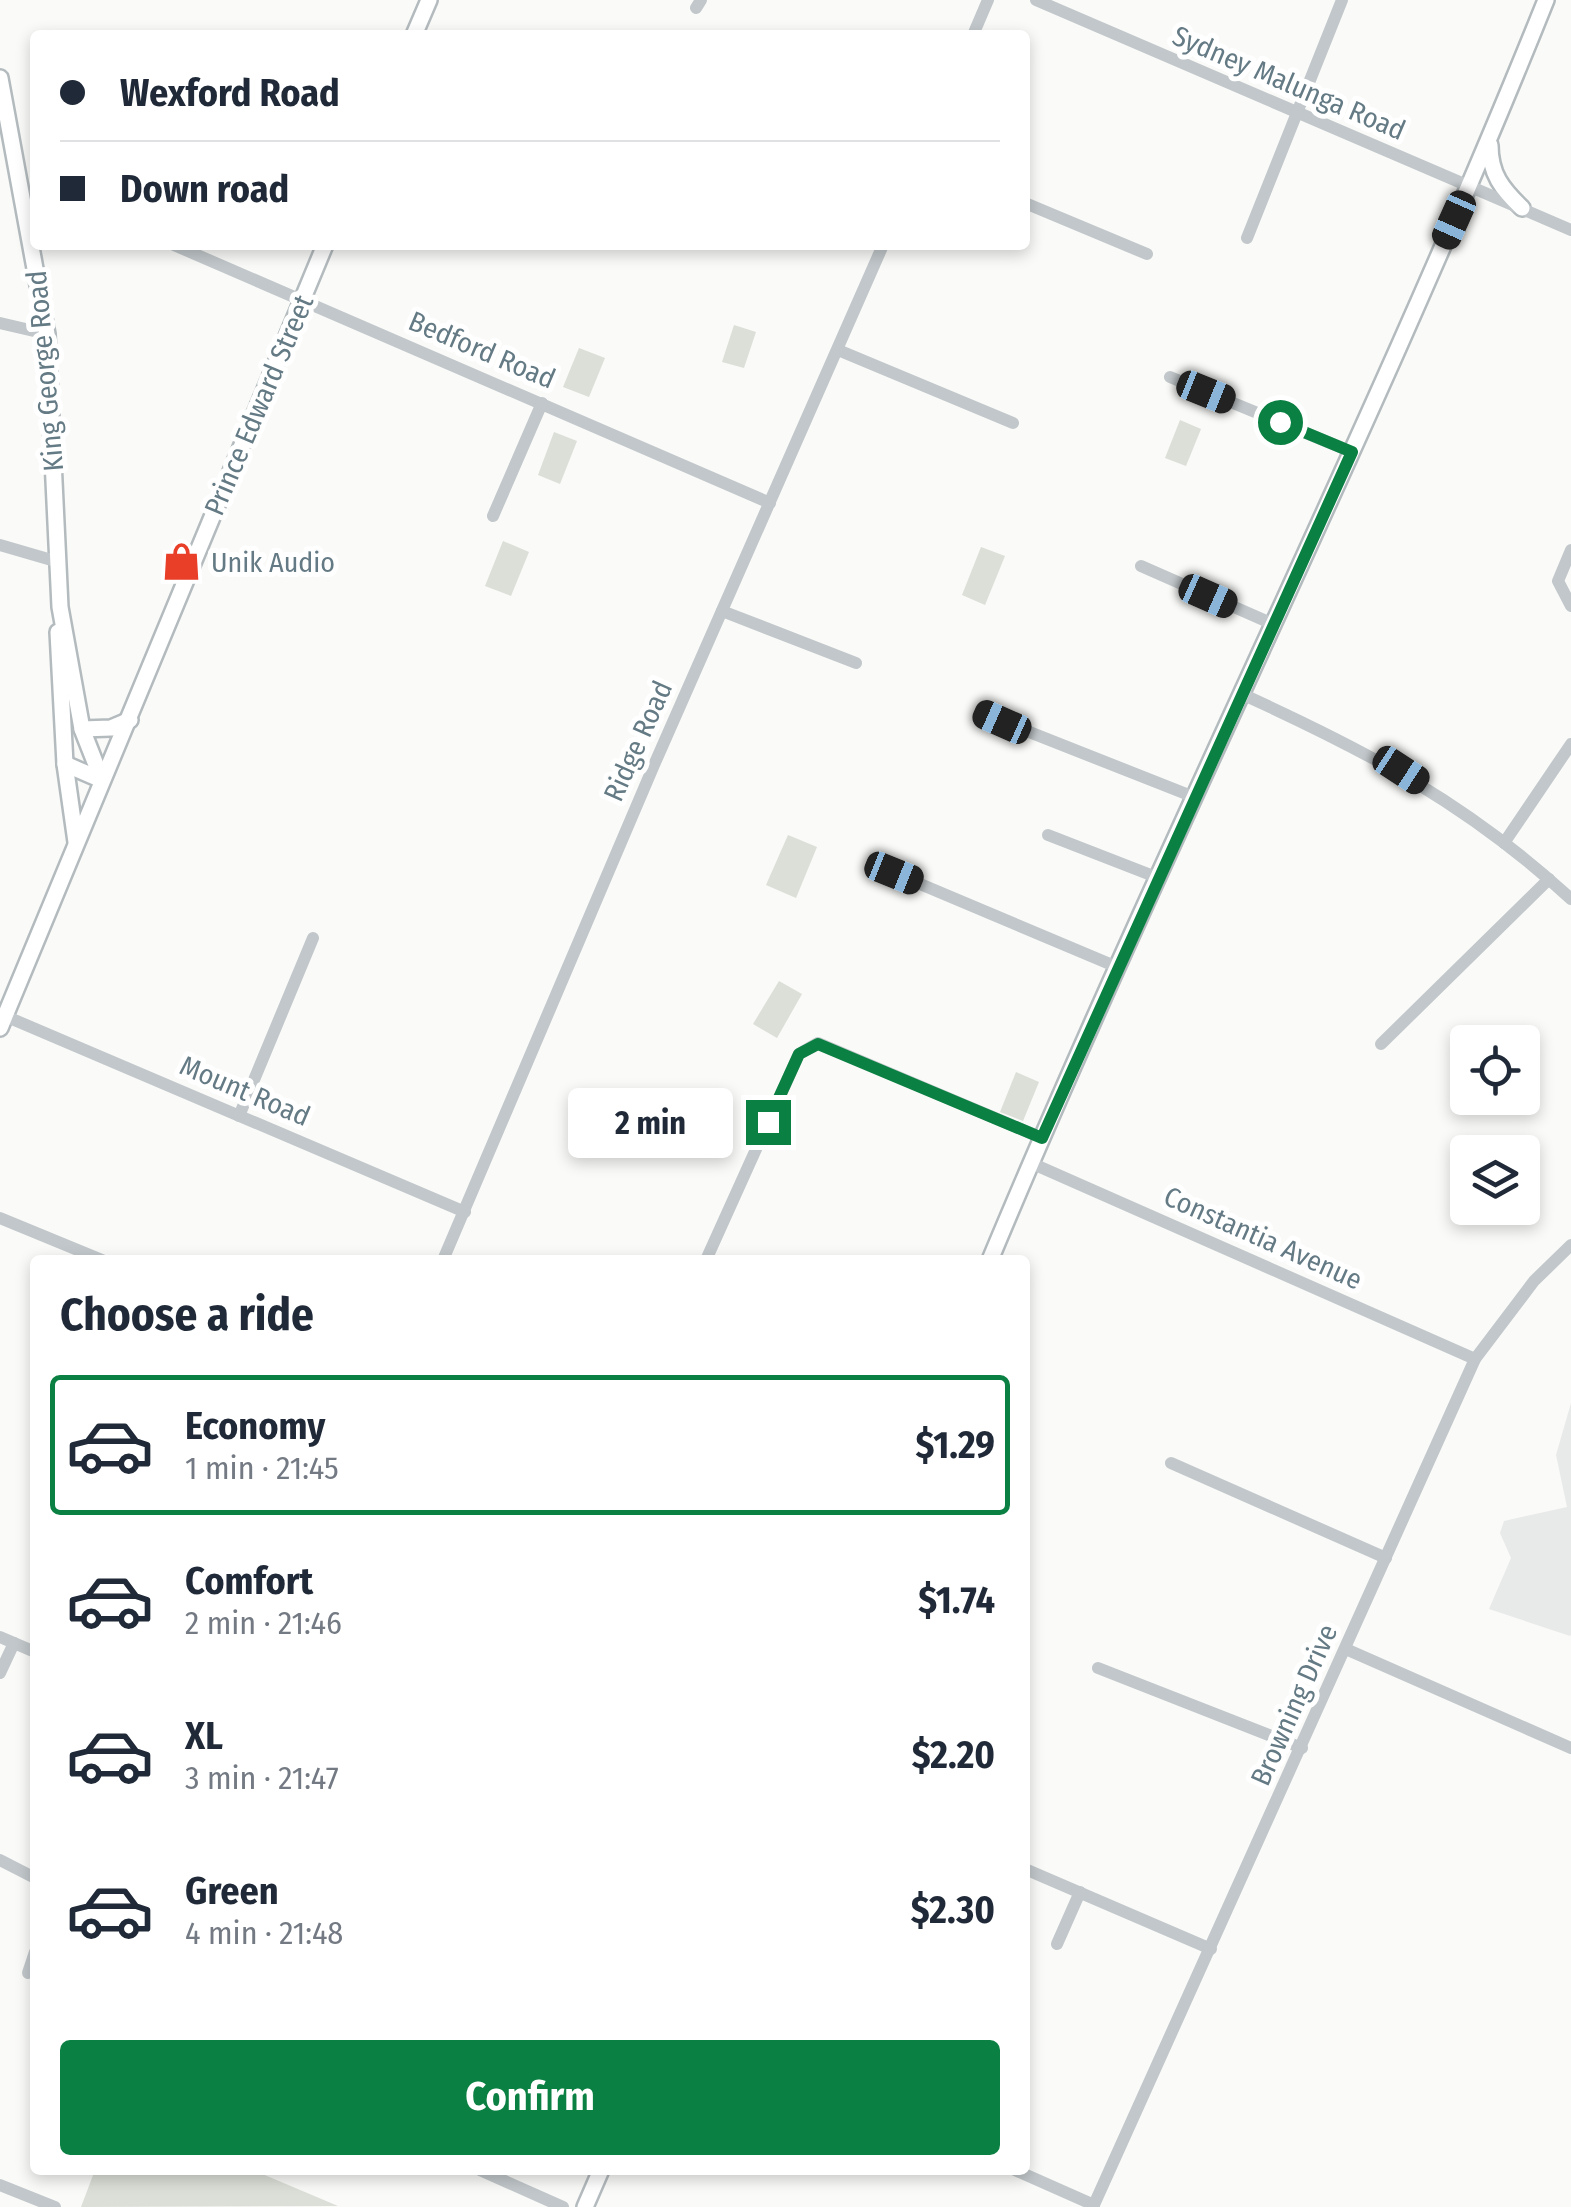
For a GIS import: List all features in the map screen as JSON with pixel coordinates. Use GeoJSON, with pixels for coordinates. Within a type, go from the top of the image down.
{"type":"FeatureCollection","features":[{"type":"Feature","properties":{"kind":"main road"},"geometry":{"type":"LineString","coordinates":[[416,30],[429,0]]}},
{"type":"Feature","properties":{"kind":"main road"},"geometry":{"type":"LineString","coordinates":[[992,1255],[1156,877],[1276,625],[1490,141],[1546,0]]}},
{"type":"Feature","properties":{"kind":"main road","name":"King George Road"},"geometry":{"type":"LineString","coordinates":[[0,78],[28,192]]}},
{"type":"Feature","properties":{"kind":"main road"},"geometry":{"type":"LineString","coordinates":[[1490,141],[1494,174],[1522,208]]}},
{"type":"Feature","properties":{"kind":"main road","name":"King George Road"},"geometry":{"type":"LineString","coordinates":[[36,250],[54,407],[65,764],[76,842]]}},
{"type":"Feature","properties":{"kind":"main road","name":"Prince Edward Street"},"geometry":{"type":"LineString","coordinates":[[76,842],[323,250]]}},
{"type":"Feature","properties":{"kind":"main road","name":"King George Road"},"geometry":{"type":"LineString","coordinates":[[60,607],[82,729],[102,780]]}},
{"type":"Feature","properties":{"kind":"main road"},"geometry":{"type":"LineString","coordinates":[[82,729],[111,728],[130,720]]}},
{"type":"Feature","properties":{"kind":"main road"},"geometry":{"type":"LineString","coordinates":[[65,764],[102,780]]}},
{"type":"Feature","properties":{"kind":"main road"},"geometry":{"type":"LineString","coordinates":[[2,1022],[76,842]]}},
{"type":"Feature","properties":{"kind":"main road"},"geometry":{"type":"LineString","coordinates":[[585,2207],[599,2175]]}},
{"type":"Feature","properties":{"kind":"street"},"geometry":{"type":"LineString","coordinates":[[975,30],[988,0]]}},
{"type":"Feature","properties":{"kind":"street","name":"Sydney Malunga Road"},"geometry":{"type":"LineString","coordinates":[[1036,0],[1571,230]]}},
{"type":"Feature","properties":{"kind":"street"},"geometry":{"type":"LineString","coordinates":[[1248,238],[1342,0]]}},
{"type":"Feature","properties":{"kind":"street"},"geometry":{"type":"LineString","coordinates":[[1030,205],[1147,254]]}},
{"type":"Feature","properties":{"kind":"street","name":"Bedford Road"},"geometry":{"type":"LineString","coordinates":[[185,250],[770,502]]}},
{"type":"Feature","properties":{"kind":"street","name":"Ridge Road"},"geometry":{"type":"LineString","coordinates":[[445,1255],[882,250]]}},
{"type":"Feature","properties":{"kind":"street"},"geometry":{"type":"LineString","coordinates":[[0,323],[48,334]]}},
{"type":"Feature","properties":{"kind":"street"},"geometry":{"type":"LineString","coordinates":[[838,350],[1013,422]]}},
{"type":"Feature","properties":{"kind":"street"},"geometry":{"type":"LineString","coordinates":[[1170,377],[1352,452]]}},
{"type":"Feature","properties":{"kind":"street"},"geometry":{"type":"LineString","coordinates":[[493,516],[542,403]]}},
{"type":"Feature","properties":{"kind":"street"},"geometry":{"type":"LineString","coordinates":[[0,545],[56,561]]}},
{"type":"Feature","properties":{"kind":"street"},"geometry":{"type":"LineString","coordinates":[[1571,550],[1558,581],[1571,606]]}},
{"type":"Feature","properties":{"kind":"street"},"geometry":{"type":"LineString","coordinates":[[1141,566],[1276,625]]}},
{"type":"Feature","properties":{"kind":"street"},"geometry":{"type":"LineString","coordinates":[[722,611],[856,663]]}},
{"type":"Feature","properties":{"kind":"street"},"geometry":{"type":"LineString","coordinates":[[1244,694],[1386,762],[1504,843],[1571,899]]}},
{"type":"Feature","properties":{"kind":"street"},"geometry":{"type":"LineString","coordinates":[[982,713],[1194,797]]}},
{"type":"Feature","properties":{"kind":"street"},"geometry":{"type":"LineString","coordinates":[[1504,843],[1571,744]]}},
{"type":"Feature","properties":{"kind":"street"},"geometry":{"type":"LineString","coordinates":[[1048,834],[1156,877]]}},
{"type":"Feature","properties":{"kind":"street"},"geometry":{"type":"LineString","coordinates":[[894,873],[1117,967]]}},
{"type":"Feature","properties":{"kind":"street"},"geometry":{"type":"LineString","coordinates":[[1381,1044],[1549,878]]}},
{"type":"Feature","properties":{"kind":"street"},"geometry":{"type":"LineString","coordinates":[[239,1116],[313,938]]}},
{"type":"Feature","properties":{"kind":"street","name":"Mount Road"},"geometry":{"type":"LineString","coordinates":[[2,1022],[239,1116],[465,1212]]}},
{"type":"Feature","properties":{"kind":"street"},"geometry":{"type":"LineString","coordinates":[[708,1255],[799,1054],[811,1044],[1042,1138]]}},
{"type":"Feature","properties":{"kind":"street","name":"Constantia Avenue"},"geometry":{"type":"LineString","coordinates":[[1031,1163],[1475,1359]]}},
{"type":"Feature","properties":{"kind":"street"},"geometry":{"type":"LineString","coordinates":[[0,1218],[90,1255]]}},
{"type":"Feature","properties":{"kind":"street","name":"Browning Drive"},"geometry":{"type":"LineString","coordinates":[[1094,2206],[1348,1650],[1475,1359],[1534,1281],[1571,1245]]}},
{"type":"Feature","properties":{"kind":"street"},"geometry":{"type":"LineString","coordinates":[[1172,1463],[1386,1558]]}},
{"type":"Feature","properties":{"kind":"street"},"geometry":{"type":"LineString","coordinates":[[0,1637],[30,1650]]}},
{"type":"Feature","properties":{"kind":"street"},"geometry":{"type":"LineString","coordinates":[[0,1673],[14,1643]]}},
{"type":"Feature","properties":{"kind":"street"},"geometry":{"type":"LineString","coordinates":[[1348,1650],[1571,1748]]}},
{"type":"Feature","properties":{"kind":"street"},"geometry":{"type":"LineString","coordinates":[[1098,1668],[1302,1748]]}},
{"type":"Feature","properties":{"kind":"street"},"geometry":{"type":"LineString","coordinates":[[0,1860],[30,1875]]}},
{"type":"Feature","properties":{"kind":"street"},"geometry":{"type":"LineString","coordinates":[[1030,1870],[1211,1949]]}},
{"type":"Feature","properties":{"kind":"street"},"geometry":{"type":"LineString","coordinates":[[1058,1944],[1080,1892]]}},
{"type":"Feature","properties":{"kind":"street"},"geometry":{"type":"LineString","coordinates":[[28,1973],[30,1967]]}},
{"type":"Feature","properties":{"kind":"street"},"geometry":{"type":"LineString","coordinates":[[491,2175],[563,2207]]}},
{"type":"Feature","properties":{"kind":"street"},"geometry":{"type":"LineString","coordinates":[[1027,2175],[1094,2206]]}},
{"type":"Feature","properties":{"kind":"street"},"geometry":{"type":"LineString","coordinates":[[0,2185],[55,2207]]}},
{"type":"Feature","properties":{"kind":"shaded area"},"geometry":{"type":"Polygon","coordinates":[[[734,325],[756,332],[744,368],[722,362],[734,325]]]}},
{"type":"Feature","properties":{"kind":"shaded area"},"geometry":{"type":"Polygon","coordinates":[[[579,348],[605,358],[589,397],[563,387],[579,348]]]}},
{"type":"Feature","properties":{"kind":"shaded area"},"geometry":{"type":"Polygon","coordinates":[[[1180,420],[1201,429],[1186,466],[1165,458],[1180,420]]]}},
{"type":"Feature","properties":{"kind":"shaded area"},"geometry":{"type":"Polygon","coordinates":[[[554,432],[577,441],[560,484],[538,475],[554,432]]]}},
{"type":"Feature","properties":{"kind":"shaded area"},"geometry":{"type":"Polygon","coordinates":[[[503,541],[529,552],[511,596],[485,586],[503,541]]]}},
{"type":"Feature","properties":{"kind":"shaded area"},"geometry":{"type":"Polygon","coordinates":[[[981,547],[1005,556],[985,605],[962,595],[981,547]]]}},
{"type":"Feature","properties":{"kind":"shaded area"},"geometry":{"type":"Polygon","coordinates":[[[788,835],[817,847],[796,898],[766,885],[788,835]]]}},
{"type":"Feature","properties":{"kind":"shaded area"},"geometry":{"type":"Polygon","coordinates":[[[779,981],[802,994],[777,1038],[753,1024],[779,981]]]}},
{"type":"Feature","properties":{"kind":"shaded area"},"geometry":{"type":"Polygon","coordinates":[[[1016,1072],[1039,1082],[1023,1121],[1000,1112],[1016,1072]]]}},
{"type":"Feature","properties":{"kind":"shaded area"},"geometry":{"type":"Polygon","coordinates":[[[1571,1403],[1570,1636],[1489,1609],[1511,1558],[1500,1533],[1504,1521],[1567,1507],[1556,1455],[1571,1403]]]}},
{"type":"Feature","properties":{"kind":"shaded area"},"geometry":{"type":"Polygon","coordinates":[[[93,2175],[265,2175],[338,2206],[81,2207],[93,2175]]]}},
{"type":"Feature","properties":{"kind":"place","name":"Unik Audio"},"geometry":{"type":"Point","coordinates":[181,562]}},
{"type":"Feature","properties":{"kind":"route"},"geometry":{"type":"LineString","coordinates":[[768,1122],[799,1054],[811,1044],[818,1044],[1042,1138],[1156,877],[1276,625],[1352,452],[1280,422]]}}]}
